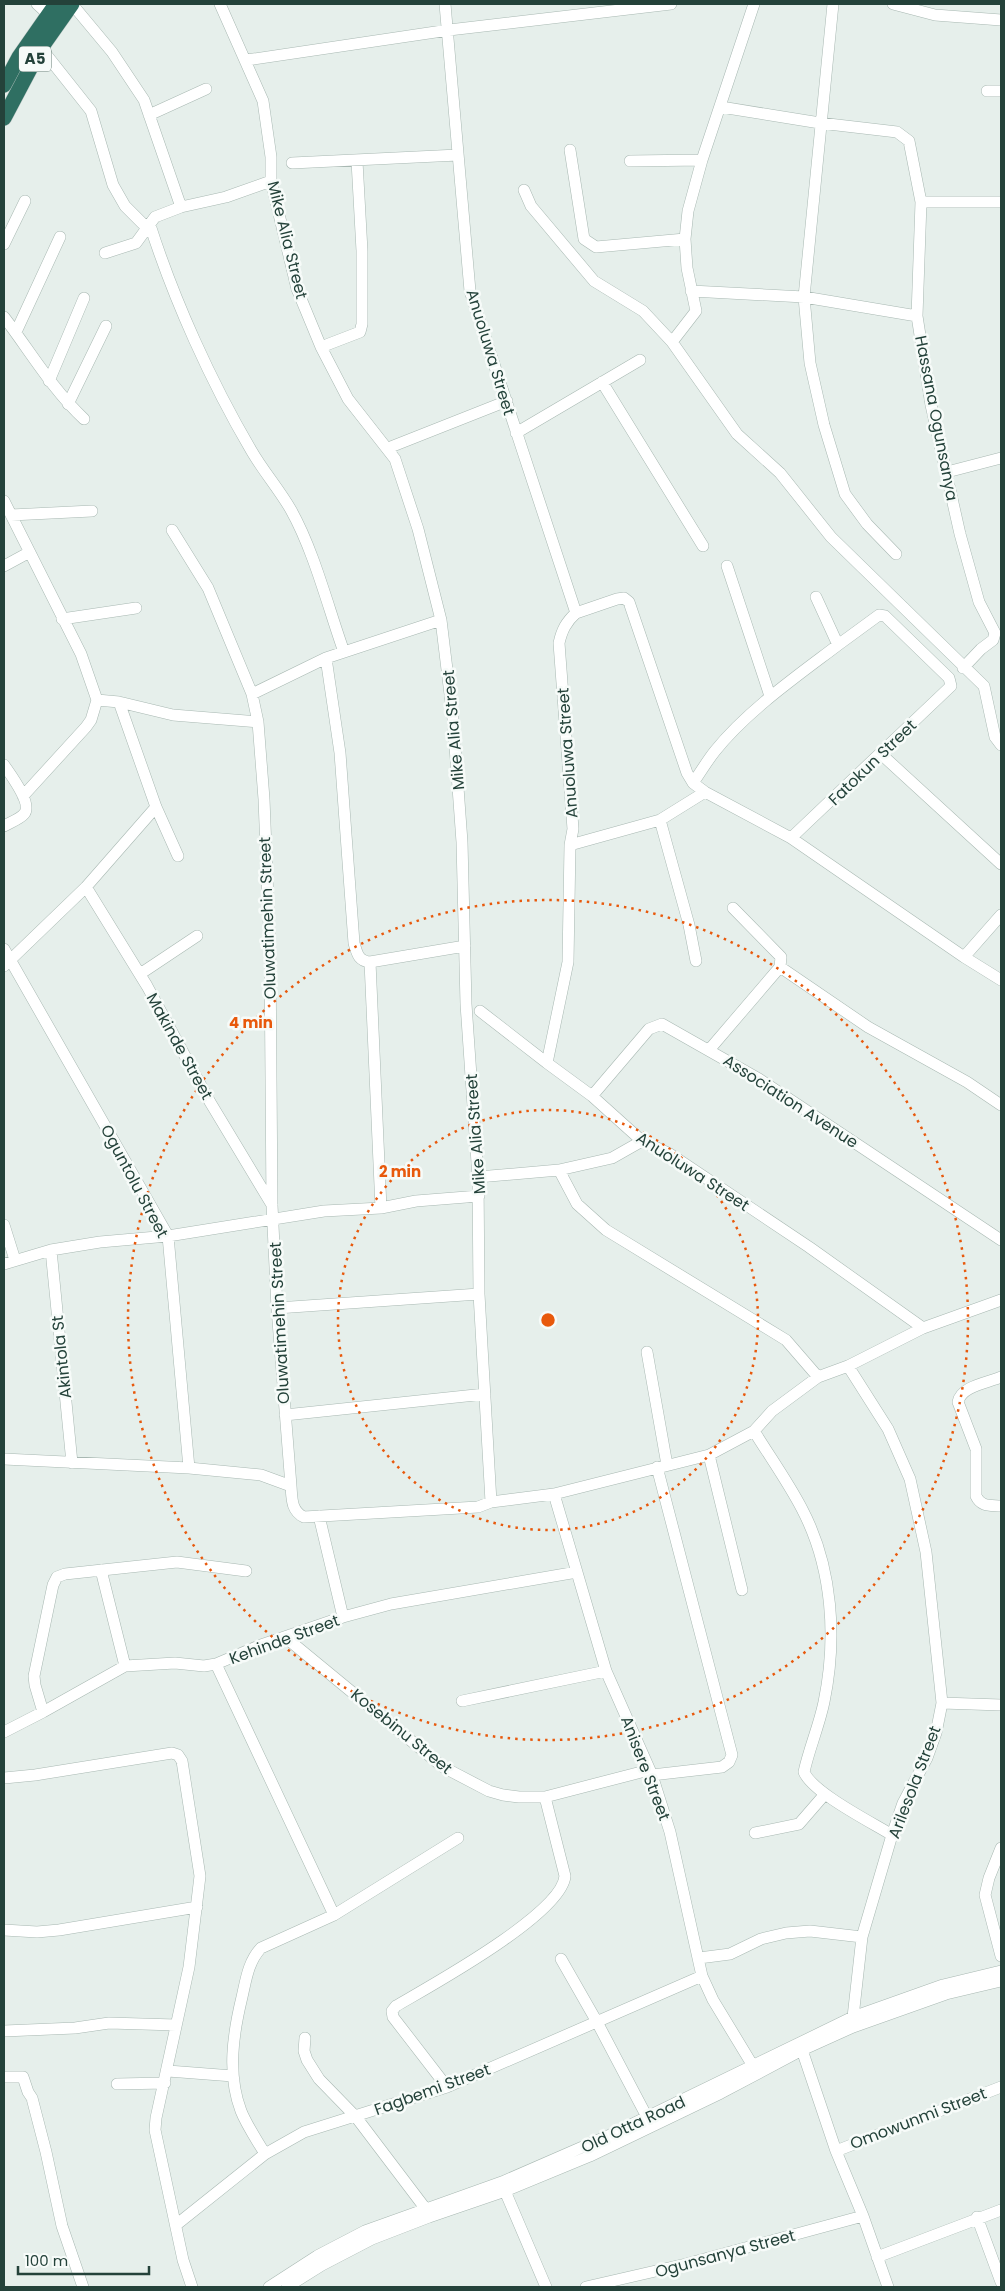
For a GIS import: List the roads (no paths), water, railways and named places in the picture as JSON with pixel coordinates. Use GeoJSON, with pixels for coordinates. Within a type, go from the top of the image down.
{"type":"FeatureCollection","features":[{"type":"Feature","properties":{"kind":"highway","name":"A5"},"geometry":{"type":"LineString","coordinates":[[4,118],[41,48],[72,4]]}},
{"type":"Feature","properties":{"kind":"highway","name":"A5"},"geometry":{"type":"LineString","coordinates":[[4,85],[18,57],[52,9]]}},
{"type":"Feature","properties":{"kind":"street"},"geometry":{"type":"LineString","coordinates":[[38,4],[52,9]]}},
{"type":"Feature","properties":{"kind":"street"},"geometry":{"type":"LineString","coordinates":[[72,4],[112,52],[144,100],[181,207]]}},
{"type":"Feature","properties":{"kind":"street","name":"Mike Alia Street"},"geometry":{"type":"LineString","coordinates":[[220,4],[247,60],[263,101],[271,157],[271,181],[297,289],[321,347],[348,399],[388,448],[394,459],[418,529],[441,620],[453,719],[462,842],[466,1004],[478,1176],[480,1294],[491,1502]]}},
{"type":"Feature","properties":{"kind":"street","name":"Anuoluwa Street"},"geometry":{"type":"LineString","coordinates":[[445,4],[449,30],[470,291],[576,613],[568,620],[562,630],[559,643],[573,829],[570,845],[568,962],[547,1063],[592,1096],[642,1141],[670,1154],[809,1247],[923,1328]]}},
{"type":"Feature","properties":{"kind":"street"},"geometry":{"type":"LineString","coordinates":[[247,60],[449,30],[671,4]]}},
{"type":"Feature","properties":{"kind":"street"},"geometry":{"type":"LineString","coordinates":[[672,342],[696,310],[685,238],[688,211],[702,160],[754,4]]}},
{"type":"Feature","properties":{"kind":"street"},"geometry":{"type":"LineString","coordinates":[[833,4],[804,297],[810,363],[826,433],[845,494],[867,524],[896,554]]}},
{"type":"Feature","properties":{"kind":"street"},"geometry":{"type":"LineString","coordinates":[[897,4],[935,15],[1001,20]]}},
{"type":"Feature","properties":{"kind":"street"},"geometry":{"type":"LineString","coordinates":[[41,48],[92,111],[113,185],[125,206],[142,224],[150,225]]}},
{"type":"Feature","properties":{"kind":"street"},"geometry":{"type":"LineString","coordinates":[[149,115],[206,89]]}},
{"type":"Feature","properties":{"kind":"street"},"geometry":{"type":"LineString","coordinates":[[987,91],[1001,91]]}},
{"type":"Feature","properties":{"kind":"street","name":"Hassana Ogunsanya"},"geometry":{"type":"LineString","coordinates":[[721,107],[820,123],[897,132],[905,137],[911,148],[921,202],[917,316],[931,405],[960,534],[979,602],[995,633],[993,640],[981,648],[963,668]]}},
{"type":"Feature","properties":{"kind":"street"},"geometry":{"type":"LineString","coordinates":[[570,150],[584,239],[588,243],[596,247],[685,238]]}},
{"type":"Feature","properties":{"kind":"street"},"geometry":{"type":"LineString","coordinates":[[292,163],[458,154]]}},
{"type":"Feature","properties":{"kind":"street"},"geometry":{"type":"LineString","coordinates":[[630,162],[702,160]]}},
{"type":"Feature","properties":{"kind":"street"},"geometry":{"type":"LineString","coordinates":[[321,347],[354,336],[360,332],[362,324],[362,251],[356,161]]}},
{"type":"Feature","properties":{"kind":"street"},"geometry":{"type":"LineString","coordinates":[[105,253],[136,243],[155,217],[181,207],[226,197],[271,181]]}},
{"type":"Feature","properties":{"kind":"street"},"geometry":{"type":"LineString","coordinates":[[524,190],[531,206],[594,281],[643,310],[672,342],[737,434],[780,473],[831,536],[963,668],[984,686],[995,737],[1001,745]]}},
{"type":"Feature","properties":{"kind":"street"},"geometry":{"type":"LineString","coordinates":[[4,244],[24,201]]}},
{"type":"Feature","properties":{"kind":"street"},"geometry":{"type":"LineString","coordinates":[[921,202],[1001,202]]}},
{"type":"Feature","properties":{"kind":"street"},"geometry":{"type":"LineString","coordinates":[[150,225],[168,276],[204,360],[250,449],[290,509],[302,533],[344,652]]}},
{"type":"Feature","properties":{"kind":"street"},"geometry":{"type":"LineString","coordinates":[[16,332],[60,237]]}},
{"type":"Feature","properties":{"kind":"street"},"geometry":{"type":"LineString","coordinates":[[692,291],[804,297],[917,316]]}},
{"type":"Feature","properties":{"kind":"street"},"geometry":{"type":"LineString","coordinates":[[49,381],[84,298]]}},
{"type":"Feature","properties":{"kind":"street"},"geometry":{"type":"LineString","coordinates":[[4,316],[49,381],[68,404],[84,419]]}},
{"type":"Feature","properties":{"kind":"street"},"geometry":{"type":"LineString","coordinates":[[68,404],[106,326]]}},
{"type":"Feature","properties":{"kind":"street"},"geometry":{"type":"LineString","coordinates":[[516,433],[640,360]]}},
{"type":"Feature","properties":{"kind":"street"},"geometry":{"type":"LineString","coordinates":[[602,382],[703,546]]}},
{"type":"Feature","properties":{"kind":"street"},"geometry":{"type":"LineString","coordinates":[[388,448],[507,401]]}},
{"type":"Feature","properties":{"kind":"street"},"geometry":{"type":"LineString","coordinates":[[947,472],[1001,458]]}},
{"type":"Feature","properties":{"kind":"street"},"geometry":{"type":"LineString","coordinates":[[4,501],[28,553],[81,654],[97,700],[91,720],[23,796]]}},
{"type":"Feature","properties":{"kind":"street"},"geometry":{"type":"LineString","coordinates":[[11,515],[92,511]]}},
{"type":"Feature","properties":{"kind":"street","name":"Oluwatimehin Street"},"geometry":{"type":"LineString","coordinates":[[172,530],[208,588],[252,694],[258,722],[264,799],[270,951],[272,1205],[277,1308],[290,1486],[293,1508],[298,1514],[304,1517],[318,1516]]}},
{"type":"Feature","properties":{"kind":"street"},"geometry":{"type":"LineString","coordinates":[[4,566],[28,553]]}},
{"type":"Feature","properties":{"kind":"street"},"geometry":{"type":"LineString","coordinates":[[727,566],[770,696]]}},
{"type":"Feature","properties":{"kind":"street"},"geometry":{"type":"LineString","coordinates":[[693,783],[715,751],[770,696],[838,644],[816,597]]}},
{"type":"Feature","properties":{"kind":"street"},"geometry":{"type":"LineString","coordinates":[[576,613],[617,599],[624,598],[629,602],[687,773],[693,783],[705,792],[792,838],[964,958],[1001,980]]}},
{"type":"Feature","properties":{"kind":"street"},"geometry":{"type":"LineString","coordinates":[[62,619],[136,608]]}},
{"type":"Feature","properties":{"kind":"street","name":"Fatokun Street"},"geometry":{"type":"LineString","coordinates":[[792,838],[951,686],[949,678],[885,616],[880,615],[838,644]]}},
{"type":"Feature","properties":{"kind":"street"},"geometry":{"type":"LineString","coordinates":[[252,694],[326,658],[441,620]]}},
{"type":"Feature","properties":{"kind":"street"},"geometry":{"type":"LineString","coordinates":[[326,658],[340,753],[354,943],[357,956],[364,962],[370,962],[465,946]]}},
{"type":"Feature","properties":{"kind":"street"},"geometry":{"type":"LineString","coordinates":[[97,700],[119,702],[172,715],[258,722]]}},
{"type":"Feature","properties":{"kind":"street"},"geometry":{"type":"LineString","coordinates":[[119,702],[156,807],[178,856]]}},
{"type":"Feature","properties":{"kind":"street"},"geometry":{"type":"LineString","coordinates":[[881,754],[1001,864]]}},
{"type":"Feature","properties":{"kind":"street"},"geometry":{"type":"LineString","coordinates":[[4,765],[26,804],[24,814],[4,826]]}},
{"type":"Feature","properties":{"kind":"street"},"geometry":{"type":"LineString","coordinates":[[570,845],[660,820],[705,792]]}},
{"type":"Feature","properties":{"kind":"street"},"geometry":{"type":"LineString","coordinates":[[8,963],[86,887],[156,807]]}},
{"type":"Feature","properties":{"kind":"street"},"geometry":{"type":"LineString","coordinates":[[660,820],[689,925],[696,961]]}},
{"type":"Feature","properties":{"kind":"street","name":"Makinde Street"},"geometry":{"type":"LineString","coordinates":[[86,887],[140,974],[210,1102],[272,1205]]}},
{"type":"Feature","properties":{"kind":"street"},"geometry":{"type":"LineString","coordinates":[[709,1050],[780,967],[782,957],[733,908]]}},
{"type":"Feature","properties":{"kind":"street"},"geometry":{"type":"LineString","coordinates":[[964,958],[1001,915]]}},
{"type":"Feature","properties":{"kind":"street"},"geometry":{"type":"LineString","coordinates":[[140,974],[197,936]]}},
{"type":"Feature","properties":{"kind":"street","name":"Oguntolu Street"},"geometry":{"type":"LineString","coordinates":[[4,948],[8,963],[168,1236],[189,1468]]}},
{"type":"Feature","properties":{"kind":"street"},"geometry":{"type":"LineString","coordinates":[[370,962],[381,1208]]}},
{"type":"Feature","properties":{"kind":"street"},"geometry":{"type":"LineString","coordinates":[[780,967],[868,1027],[967,1082],[1001,1104]]}},
{"type":"Feature","properties":{"kind":"street"},"geometry":{"type":"LineString","coordinates":[[480,1011],[547,1063]]}},
{"type":"Feature","properties":{"kind":"street","name":"Association Avenue"},"geometry":{"type":"LineString","coordinates":[[592,1096],[650,1029],[662,1024],[759,1079],[1001,1240]]}},
{"type":"Feature","properties":{"kind":"street"},"geometry":{"type":"LineString","coordinates":[[478,1176],[560,1170],[612,1158],[642,1141]]}},
{"type":"Feature","properties":{"kind":"street"},"geometry":{"type":"LineString","coordinates":[[560,1170],[577,1204],[606,1230],[786,1340],[818,1377]]}},
{"type":"Feature","properties":{"kind":"street"},"geometry":{"type":"LineString","coordinates":[[4,1225],[9,1262],[51,1250],[100,1242],[168,1236],[324,1211],[381,1208],[416,1201],[479,1196]]}},
{"type":"Feature","properties":{"kind":"street","name":"Akintola St"},"geometry":{"type":"LineString","coordinates":[[51,1250],[72,1463]]}},
{"type":"Feature","properties":{"kind":"street"},"geometry":{"type":"LineString","coordinates":[[277,1308],[480,1294]]}},
{"type":"Feature","properties":{"kind":"street"},"geometry":{"type":"LineString","coordinates":[[342,1617],[318,1516],[478,1507],[491,1502],[554,1494],[708,1455],[754,1431],[772,1411],[818,1377],[848,1366],[923,1328],[1001,1300]]}},
{"type":"Feature","properties":{"kind":"street"},"geometry":{"type":"LineString","coordinates":[[647,1352],[662,1466]]}},
{"type":"Feature","properties":{"kind":"street","name":"Arilesola Street"},"geometry":{"type":"LineString","coordinates":[[848,1366],[888,1429],[910,1480],[926,1552],[942,1702],[936,1732],[927,1758],[903,1803],[892,1835],[862,1937],[853,2017]]}},
{"type":"Feature","properties":{"kind":"street"},"geometry":{"type":"LineString","coordinates":[[1001,1377],[964,1391],[959,1396],[958,1402],[976,1449],[976,1496],[979,1502],[984,1505],[1001,1506]]}},
{"type":"Feature","properties":{"kind":"street"},"geometry":{"type":"LineString","coordinates":[[285,1415],[485,1394]]}},
{"type":"Feature","properties":{"kind":"street"},"geometry":{"type":"LineString","coordinates":[[754,1431],[802,1509],[811,1528],[818,1548],[828,1592],[831,1620],[828,1677],[823,1704],[804,1772],[807,1779],[825,1794],[892,1835]]}},
{"type":"Feature","properties":{"kind":"street"},"geometry":{"type":"LineString","coordinates":[[708,1455],[742,1590]]}},
{"type":"Feature","properties":{"kind":"street"},"geometry":{"type":"LineString","coordinates":[[4,1459],[189,1468],[261,1475],[290,1486]]}},
{"type":"Feature","properties":{"kind":"street","name":"Kosebinu Street"},"geometry":{"type":"LineString","coordinates":[[285,1638],[443,1767],[472,1783],[503,1795],[532,1798],[651,1772],[722,1767],[729,1762],[732,1755],[662,1466]]}},
{"type":"Feature","properties":{"kind":"street","name":"Anisere Street"},"geometry":{"type":"LineString","coordinates":[[554,1494],[606,1670],[651,1772],[670,1832],[702,1976],[752,2066]]}},
{"type":"Feature","properties":{"kind":"street"},"geometry":{"type":"LineString","coordinates":[[43,1712],[34,1676],[53,1584],[57,1577],[65,1574],[177,1562],[246,1571]]}},
{"type":"Feature","properties":{"kind":"street"},"geometry":{"type":"LineString","coordinates":[[101,1570],[125,1666]]}},
{"type":"Feature","properties":{"kind":"street","name":"Kehinde Street"},"geometry":{"type":"LineString","coordinates":[[4,1732],[125,1666],[174,1662],[204,1666],[216,1664],[261,1645],[342,1617],[391,1604],[578,1572]]}},
{"type":"Feature","properties":{"kind":"street"},"geometry":{"type":"LineString","coordinates":[[216,1664],[334,1915]]}},
{"type":"Feature","properties":{"kind":"street"},"geometry":{"type":"LineString","coordinates":[[462,1701],[606,1670]]}},
{"type":"Feature","properties":{"kind":"street"},"geometry":{"type":"LineString","coordinates":[[942,1702],[1001,1705]]}},
{"type":"Feature","properties":{"kind":"street"},"geometry":{"type":"LineString","coordinates":[[4,1778],[35,1775],[172,1753],[178,1755],[182,1761],[200,1865],[197,1907],[188,1967],[155,2130],[183,2260],[192,2287]]}},
{"type":"Feature","properties":{"kind":"street"},"geometry":{"type":"LineString","coordinates":[[754,1833],[799,1824],[825,1794]]}},
{"type":"Feature","properties":{"kind":"street"},"geometry":{"type":"LineString","coordinates":[[447,2087],[393,2017],[392,2011],[396,2006],[514,1933],[562,1887],[565,1876],[545,1796]]}},
{"type":"Feature","properties":{"kind":"street"},"geometry":{"type":"LineString","coordinates":[[265,2154],[240,2109],[233,2076],[233,2048],[238,2016],[250,1964],[255,1955],[261,1948],[334,1915],[458,1838]]}},
{"type":"Feature","properties":{"kind":"street"},"geometry":{"type":"LineString","coordinates":[[1001,1848],[989,1878],[985,1895],[1001,1956]]}},
{"type":"Feature","properties":{"kind":"street"},"geometry":{"type":"LineString","coordinates":[[4,1930],[37,1932],[59,1930],[197,1907]]}},
{"type":"Feature","properties":{"kind":"street"},"geometry":{"type":"LineString","coordinates":[[699,1958],[730,1954],[761,1939],[786,1933],[810,1930],[862,1937]]}},
{"type":"Feature","properties":{"kind":"street"},"geometry":{"type":"LineString","coordinates":[[561,1959],[597,2022],[647,2117]]}},
{"type":"Feature","properties":{"kind":"street","name":"Old Otta Road"},"geometry":{"type":"LineString","coordinates":[[287,2287],[322,2265],[372,2239],[505,2191],[612,2139],[647,2117],[853,2017],[943,1985],[1001,1971]]}},
{"type":"Feature","properties":{"kind":"street","name":"Fagbemi Street"},"geometry":{"type":"LineString","coordinates":[[176,2225],[265,2154],[304,2132],[447,2087],[702,1976]]}},
{"type":"Feature","properties":{"kind":"street","name":"Old Otta Road"},"geometry":{"type":"LineString","coordinates":[[269,2287],[317,2256],[365,2230],[502,2182],[612,2139],[721,2093],[802,2050],[886,2014],[946,1994],[1001,1981]]}},
{"type":"Feature","properties":{"kind":"street"},"geometry":{"type":"LineString","coordinates":[[4,2031],[75,2028],[109,2023],[176,2025]]}},
{"type":"Feature","properties":{"kind":"street"},"geometry":{"type":"LineString","coordinates":[[305,2038],[304,2050],[307,2060],[319,2079],[356,2117],[425,2208]]}},
{"type":"Feature","properties":{"kind":"street"},"geometry":{"type":"LineString","coordinates":[[802,2050],[836,2151],[863,2216],[888,2287]]}},
{"type":"Feature","properties":{"kind":"street"},"geometry":{"type":"LineString","coordinates":[[117,2084],[166,2077],[233,2076]]}},
{"type":"Feature","properties":{"kind":"street"},"geometry":{"type":"LineString","coordinates":[[4,2077],[23,2077],[32,2098],[62,2226],[83,2287]]}},
{"type":"Feature","properties":{"kind":"street","name":"Omowunmi Street"},"geometry":{"type":"LineString","coordinates":[[836,2151],[1001,2087]]}},
{"type":"Feature","properties":{"kind":"street"},"geometry":{"type":"LineString","coordinates":[[505,2191],[546,2287]]}},
{"type":"Feature","properties":{"kind":"street"},"geometry":{"type":"LineString","coordinates":[[877,2257],[977,2217],[1001,2210]]}},
{"type":"Feature","properties":{"kind":"street","name":"Ogunsanya Street"},"geometry":{"type":"LineString","coordinates":[[586,2287],[686,2264],[863,2216]]}},
{"type":"Feature","properties":{"kind":"street"},"geometry":{"type":"LineString","coordinates":[[977,2217],[1001,2282]]}}]}
